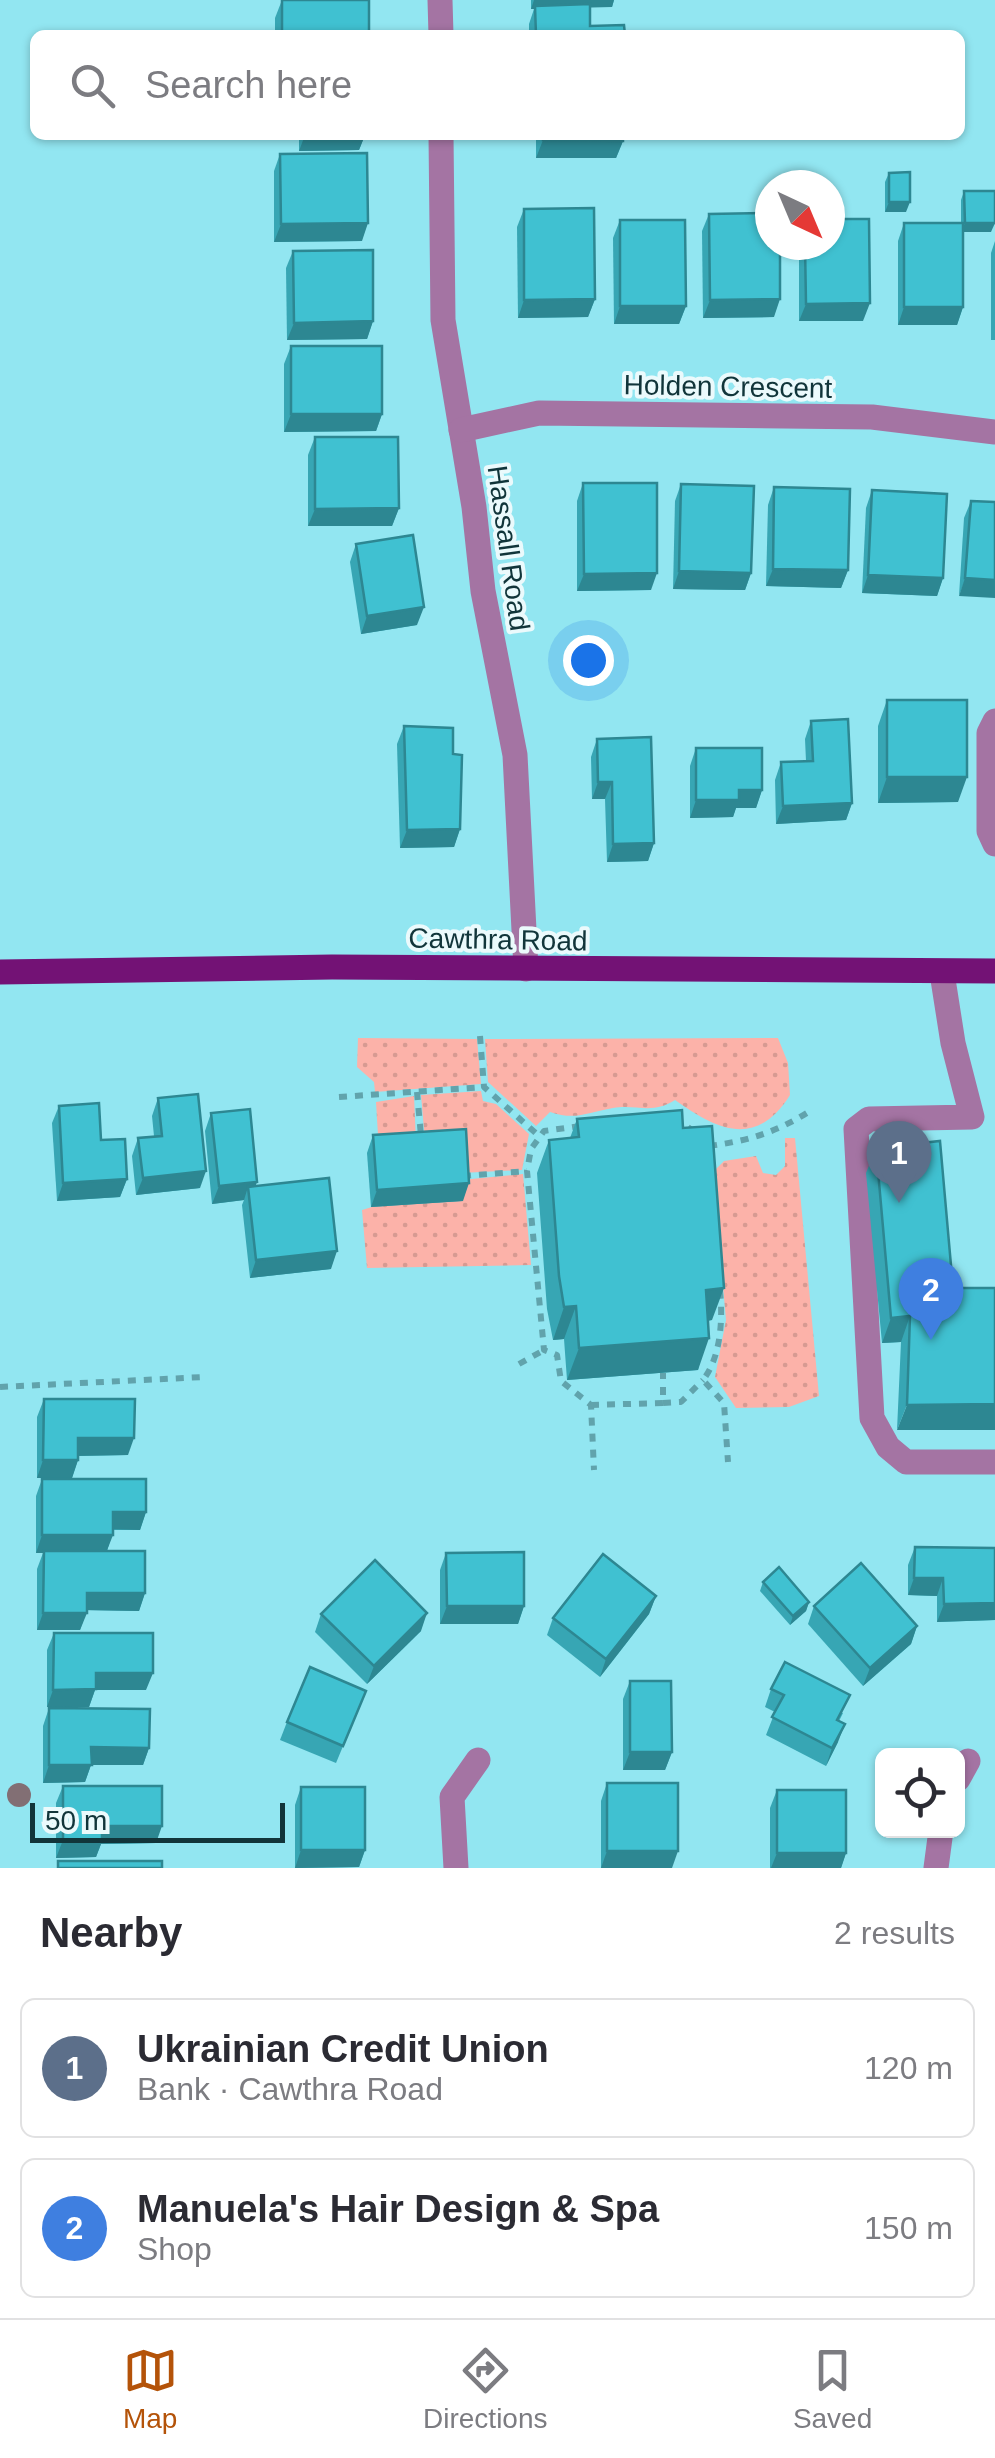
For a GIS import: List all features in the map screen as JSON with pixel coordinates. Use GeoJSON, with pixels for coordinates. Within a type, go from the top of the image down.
{"type":"FeatureCollection","features":[{"type":"Feature","properties":{"kind":"main road","name":"Cawthra Road"},"geometry":{"type":"LineString","coordinates":[[0,972],[526,968],[995,972]]}},
{"type":"Feature","properties":{"kind":"street"},"geometry":{"type":"LineString","coordinates":[[440,0],[440,30]]}},
{"type":"Feature","properties":{"kind":"street","name":"Hassall Road"},"geometry":{"type":"LineString","coordinates":[[441,140],[443,320],[462,430],[482,591],[515,755],[526,968]]}},
{"type":"Feature","properties":{"kind":"street","name":"Holden Crescent"},"geometry":{"type":"LineString","coordinates":[[462,430],[539,413],[872,417],[995,432]]}},
{"type":"Feature","properties":{"kind":"street"},"geometry":{"type":"LineString","coordinates":[[995,722],[989,733],[989,831],[995,844]]}},
{"type":"Feature","properties":{"kind":"street"},"geometry":{"type":"LineString","coordinates":[[942,973],[953,1042],[972,1117],[869,1119],[856,1128],[872,1418],[888,1448],[906,1462],[995,1462]]}},
{"type":"Feature","properties":{"kind":"street"},"geometry":{"type":"LineString","coordinates":[[456,1868],[452,1797],[478,1760]]}},
{"type":"Feature","properties":{"kind":"street"},"geometry":{"type":"LineString","coordinates":[[936,1868],[940,1838]]}},
{"type":"Feature","properties":{"kind":"path"},"geometry":{"type":"LineString","coordinates":[[480,1036],[484,1087],[539,1136]]}},
{"type":"Feature","properties":{"kind":"path"},"geometry":{"type":"LineString","coordinates":[[339,1097],[484,1087]]}},
{"type":"Feature","properties":{"kind":"path"},"geometry":{"type":"LineString","coordinates":[[417,1092],[422,1150]]}},
{"type":"Feature","properties":{"kind":"path"},"geometry":{"type":"LineString","coordinates":[[707,1146],[762,1136],[810,1111]]}},
{"type":"Feature","properties":{"kind":"path"},"geometry":{"type":"LineString","coordinates":[[664,1117],[681,1118],[707,1146],[708,1165]]}},
{"type":"Feature","properties":{"kind":"path"},"geometry":{"type":"LineString","coordinates":[[539,1136],[595,1123]]}},
{"type":"Feature","properties":{"kind":"path"},"geometry":{"type":"LineString","coordinates":[[539,1136],[527,1171],[544,1350]]}},
{"type":"Feature","properties":{"kind":"path"},"geometry":{"type":"LineString","coordinates":[[461,1176],[527,1171]]}},
{"type":"Feature","properties":{"kind":"path"},"geometry":{"type":"LineString","coordinates":[[544,1350],[557,1355],[561,1380],[591,1405],[681,1402],[710,1370],[723,1317],[719,1279]]}},
{"type":"Feature","properties":{"kind":"path"},"geometry":{"type":"LineString","coordinates":[[520,1364],[544,1350]]}},
{"type":"Feature","properties":{"kind":"path"},"geometry":{"type":"LineString","coordinates":[[663,1373],[663,1403]]}},
{"type":"Feature","properties":{"kind":"path"},"geometry":{"type":"LineString","coordinates":[[0,1387],[204,1378]]}},
{"type":"Feature","properties":{"kind":"path"},"geometry":{"type":"LineString","coordinates":[[703,1380],[724,1403],[728,1462]]}},
{"type":"Feature","properties":{"kind":"path"},"geometry":{"type":"LineString","coordinates":[[591,1405],[594,1470]]}},
{"type":"Feature","properties":{"kind":"shaded area"},"geometry":{"type":"Polygon","coordinates":[[[358,1038],[477,1039],[481,1084],[375,1092],[374,1082],[357,1067],[358,1038]]]}},
{"type":"Feature","properties":{"kind":"shaded area"},"geometry":{"type":"Polygon","coordinates":[[[778,1038],[788,1063],[790,1095],[777,1112],[750,1128],[722,1126],[675,1100],[659,1107],[622,1107],[575,1116],[550,1112],[536,1126],[488,1082],[485,1039],[778,1038]]]}},
{"type":"Feature","properties":{"kind":"shaded area"},"geometry":{"type":"Polygon","coordinates":[[[481,1091],[483,1101],[496,1104],[529,1134],[522,1170],[461,1173],[425,1141],[421,1095],[481,1091]]]}},
{"type":"Feature","properties":{"kind":"shaded area"},"geometry":{"type":"Polygon","coordinates":[[[414,1096],[416,1142],[379,1152],[376,1102],[414,1096]]]}},
{"type":"Feature","properties":{"kind":"shaded area"},"geometry":{"type":"Polygon","coordinates":[[[785,1138],[795,1138],[819,1396],[789,1407],[736,1408],[715,1377],[726,1320],[713,1172],[724,1161],[756,1156],[763,1173],[776,1175],[785,1166],[785,1138]]]}},
{"type":"Feature","properties":{"kind":"shaded area"},"geometry":{"type":"Polygon","coordinates":[[[523,1174],[531,1265],[367,1268],[362,1210],[461,1180],[523,1174]]]}},
{"type":"Feature","properties":{"kind":"building"},"geometry":{"type":"Polygon","coordinates":[[[282,0],[369,0],[369,30],[282,30],[282,0]]]}},
{"type":"Feature","properties":{"kind":"building"},"geometry":{"type":"Polygon","coordinates":[[[590,4],[590,26],[624,25],[624,30],[536,30],[535,6],[590,4]]]}},
{"type":"Feature","properties":{"kind":"building"},"geometry":{"type":"Polygon","coordinates":[[[367,153],[368,223],[281,224],[280,154],[367,153]]]}},
{"type":"Feature","properties":{"kind":"building"},"geometry":{"type":"Polygon","coordinates":[[[910,172],[910,202],[889,202],[889,173],[910,172]]]}},
{"type":"Feature","properties":{"kind":"building"},"geometry":{"type":"Polygon","coordinates":[[[964,191],[995,191],[995,223],[965,223],[964,191]]]}},
{"type":"Feature","properties":{"kind":"building"},"geometry":{"type":"Polygon","coordinates":[[[594,208],[595,299],[524,300],[524,209],[594,208]]]}},
{"type":"Feature","properties":{"kind":"building"},"geometry":{"type":"Polygon","coordinates":[[[755,213],[755,260],[780,260],[780,299],[710,300],[709,214],[755,213]]]}},
{"type":"Feature","properties":{"kind":"building"},"geometry":{"type":"Polygon","coordinates":[[[845,219],[869,219],[870,303],[806,304],[805,260],[845,260],[845,219]]]}},
{"type":"Feature","properties":{"kind":"building"},"geometry":{"type":"Polygon","coordinates":[[[620,220],[685,220],[686,306],[620,306],[620,220]]]}},
{"type":"Feature","properties":{"kind":"building"},"geometry":{"type":"Polygon","coordinates":[[[904,223],[963,223],[963,307],[904,307],[904,223]]]}},
{"type":"Feature","properties":{"kind":"building"},"geometry":{"type":"Polygon","coordinates":[[[373,250],[373,321],[294,323],[293,251],[373,250]]]}},
{"type":"Feature","properties":{"kind":"building"},"geometry":{"type":"Polygon","coordinates":[[[291,346],[382,346],[382,414],[291,414],[291,346]]]}},
{"type":"Feature","properties":{"kind":"building"},"geometry":{"type":"Polygon","coordinates":[[[315,437],[398,437],[399,508],[315,509],[315,437]]]}},
{"type":"Feature","properties":{"kind":"building"},"geometry":{"type":"Polygon","coordinates":[[[583,483],[657,483],[657,573],[584,574],[583,483]]]}},
{"type":"Feature","properties":{"kind":"building"},"geometry":{"type":"Polygon","coordinates":[[[681,484],[754,486],[751,573],[679,571],[681,484]]]}},
{"type":"Feature","properties":{"kind":"building"},"geometry":{"type":"Polygon","coordinates":[[[774,487],[850,489],[848,570],[773,569],[774,487]]]}},
{"type":"Feature","properties":{"kind":"building"},"geometry":{"type":"Polygon","coordinates":[[[872,490],[947,494],[943,578],[868,575],[872,490]]]}},
{"type":"Feature","properties":{"kind":"building"},"geometry":{"type":"Polygon","coordinates":[[[971,501],[995,502],[995,580],[965,578],[971,501]]]}},
{"type":"Feature","properties":{"kind":"building"},"geometry":{"type":"Polygon","coordinates":[[[413,535],[424,607],[367,616],[356,544],[413,535]]]}},
{"type":"Feature","properties":{"kind":"building"},"geometry":{"type":"Polygon","coordinates":[[[887,700],[967,700],[967,777],[887,777],[887,700]]]}},
{"type":"Feature","properties":{"kind":"building"},"geometry":{"type":"Polygon","coordinates":[[[848,719],[852,803],[783,806],[781,762],[813,761],[811,721],[848,719]]]}},
{"type":"Feature","properties":{"kind":"building"},"geometry":{"type":"Polygon","coordinates":[[[404,726],[453,728],[453,754],[462,755],[460,829],[407,830],[404,726]]]}},
{"type":"Feature","properties":{"kind":"building"},"geometry":{"type":"Polygon","coordinates":[[[651,737],[654,843],[613,844],[612,782],[598,782],[597,739],[651,737]]]}},
{"type":"Feature","properties":{"kind":"building"},"geometry":{"type":"Polygon","coordinates":[[[696,748],[762,748],[762,790],[739,790],[739,800],[696,800],[696,748]]]}},
{"type":"Feature","properties":{"kind":"building"},"geometry":{"type":"Polygon","coordinates":[[[198,1094],[206,1171],[143,1178],[138,1138],[162,1136],[158,1098],[198,1094]]]}},
{"type":"Feature","properties":{"kind":"building"},"geometry":{"type":"Polygon","coordinates":[[[99,1103],[101,1140],[125,1139],[127,1179],[63,1183],[59,1106],[99,1103]]]}},
{"type":"Feature","properties":{"kind":"building"},"geometry":{"type":"Polygon","coordinates":[[[250,1109],[257,1182],[219,1186],[211,1113],[250,1109]]]}},
{"type":"Feature","properties":{"kind":"building"},"geometry":{"type":"Polygon","coordinates":[[[682,1110],[683,1128],[712,1126],[724,1288],[706,1290],[709,1338],[579,1348],[576,1306],[564,1307],[559,1276],[549,1140],[579,1137],[577,1119],[682,1110]]]}},
{"type":"Feature","properties":{"kind":"building"},"geometry":{"type":"Polygon","coordinates":[[[466,1129],[469,1183],[377,1190],[373,1135],[466,1129]]]}},
{"type":"Feature","properties":{"kind":"building"},"geometry":{"type":"Polygon","coordinates":[[[940,1141],[953,1288],[995,1288],[995,1404],[907,1405],[910,1316],[891,1318],[876,1148],[940,1141]]]}},
{"type":"Feature","properties":{"kind":"building"},"geometry":{"type":"Polygon","coordinates":[[[329,1178],[337,1251],[256,1260],[248,1187],[329,1178]]]}},
{"type":"Feature","properties":{"kind":"building"},"geometry":{"type":"Polygon","coordinates":[[[44,1399],[135,1399],[134,1438],[78,1438],[78,1460],[43,1460],[44,1399]]]}},
{"type":"Feature","properties":{"kind":"building"},"geometry":{"type":"Polygon","coordinates":[[[42,1479],[146,1479],[146,1512],[113,1512],[113,1535],[42,1535],[42,1479]]]}},
{"type":"Feature","properties":{"kind":"building"},"geometry":{"type":"Polygon","coordinates":[[[915,1547],[995,1548],[995,1603],[944,1604],[943,1578],[914,1578],[915,1547]]]}},
{"type":"Feature","properties":{"kind":"building"},"geometry":{"type":"Polygon","coordinates":[[[44,1551],[145,1551],[145,1593],[87,1593],[87,1613],[43,1613],[44,1551]]]}},
{"type":"Feature","properties":{"kind":"building"},"geometry":{"type":"Polygon","coordinates":[[[524,1552],[524,1606],[447,1606],[446,1553],[524,1552]]]}},
{"type":"Feature","properties":{"kind":"building"},"geometry":{"type":"Polygon","coordinates":[[[603,1554],[656,1596],[606,1659],[553,1618],[603,1554]]]}},
{"type":"Feature","properties":{"kind":"building"},"geometry":{"type":"Polygon","coordinates":[[[375,1560],[427,1613],[374,1666],[321,1614],[375,1560]]]}},
{"type":"Feature","properties":{"kind":"building"},"geometry":{"type":"Polygon","coordinates":[[[861,1563],[917,1626],[870,1668],[814,1606],[861,1563]]]}},
{"type":"Feature","properties":{"kind":"building"},"geometry":{"type":"Polygon","coordinates":[[[779,1567],[809,1602],[793,1616],[763,1582],[779,1567]]]}},
{"type":"Feature","properties":{"kind":"building"},"geometry":{"type":"Polygon","coordinates":[[[54,1633],[153,1633],[153,1673],[96,1673],[96,1689],[53,1690],[54,1633]]]}},
{"type":"Feature","properties":{"kind":"building"},"geometry":{"type":"Polygon","coordinates":[[[785,1662],[850,1695],[837,1720],[845,1724],[832,1748],[772,1717],[784,1695],[771,1689],[785,1662]]]}},
{"type":"Feature","properties":{"kind":"building"},"geometry":{"type":"Polygon","coordinates":[[[310,1667],[366,1691],[343,1746],[287,1722],[310,1667]]]}},
{"type":"Feature","properties":{"kind":"building"},"geometry":{"type":"Polygon","coordinates":[[[630,1681],[671,1681],[672,1752],[630,1752],[630,1681]]]}},
{"type":"Feature","properties":{"kind":"building"},"geometry":{"type":"Polygon","coordinates":[[[49,1708],[150,1709],[149,1748],[91,1747],[92,1765],[49,1765],[49,1708]]]}},
{"type":"Feature","properties":{"kind":"building"},"geometry":{"type":"Polygon","coordinates":[[[607,1783],[678,1783],[678,1851],[607,1851],[607,1783]]]}},
{"type":"Feature","properties":{"kind":"building"},"geometry":{"type":"Polygon","coordinates":[[[63,1786],[162,1786],[162,1826],[102,1826],[102,1840],[63,1840],[63,1786]]]}},
{"type":"Feature","properties":{"kind":"building"},"geometry":{"type":"Polygon","coordinates":[[[301,1787],[365,1787],[365,1850],[301,1850],[301,1787]]]}},
{"type":"Feature","properties":{"kind":"building"},"geometry":{"type":"Polygon","coordinates":[[[777,1790],[846,1790],[846,1853],[777,1853],[777,1790]]]}},
{"type":"Feature","properties":{"kind":"building"},"geometry":{"type":"Polygon","coordinates":[[[58,1861],[162,1861],[162,1868],[58,1868],[58,1861]]]}},
{"type":"Feature","properties":{"kind":"place","name":"Ukrainian Credit Union"},"geometry":{"type":"Point","coordinates":[899,1203]}},
{"type":"Feature","properties":{"kind":"place","name":"Manuela's Hair Design & Spa"},"geometry":{"type":"Point","coordinates":[931,1340]}}]}
